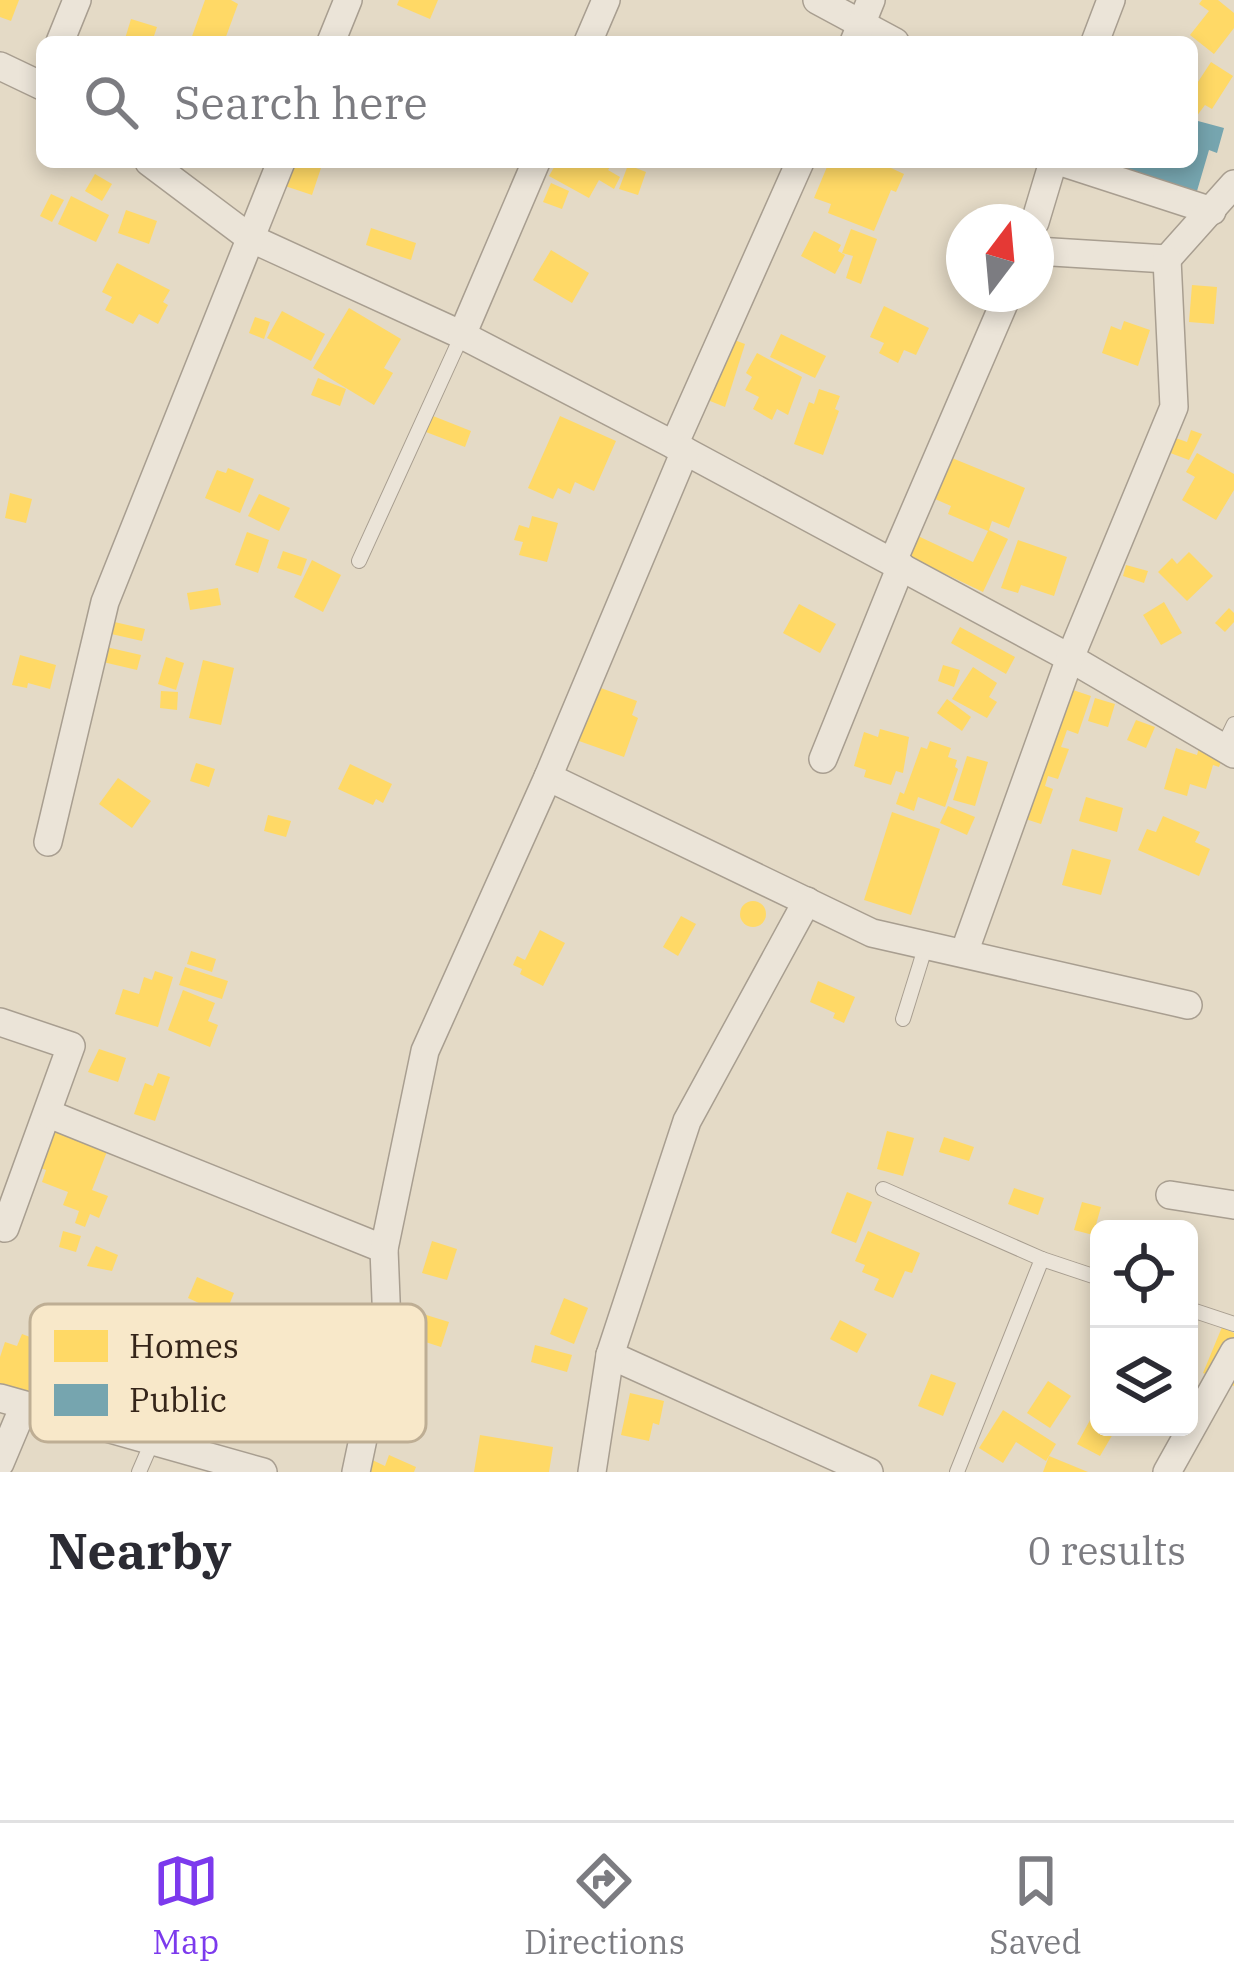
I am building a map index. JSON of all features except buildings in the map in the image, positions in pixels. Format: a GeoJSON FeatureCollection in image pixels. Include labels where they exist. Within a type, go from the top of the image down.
{"type":"FeatureCollection","features":[{"type":"Feature","properties":{"kind":"street"},"geometry":{"type":"LineString","coordinates":[[62,36],[77,0]]}},
{"type":"Feature","properties":{"kind":"street"},"geometry":{"type":"LineString","coordinates":[[333,36],[348,0]]}},
{"type":"Feature","properties":{"kind":"street"},"geometry":{"type":"LineString","coordinates":[[591,36],[606,0]]}},
{"type":"Feature","properties":{"kind":"street"},"geometry":{"type":"LineString","coordinates":[[818,0],[862,22]]}},
{"type":"Feature","properties":{"kind":"street"},"geometry":{"type":"LineString","coordinates":[[1097,36],[1111,0]]}},
{"type":"Feature","properties":{"kind":"street"},"geometry":{"type":"LineString","coordinates":[[0,66],[36,82]]}},
{"type":"Feature","properties":{"kind":"street"},"geometry":{"type":"LineString","coordinates":[[156,168],[250,238],[462,335],[1230,743]]}},
{"type":"Feature","properties":{"kind":"street"},"geometry":{"type":"LineString","coordinates":[[48,842],[105,602],[279,168]]}},
{"type":"Feature","properties":{"kind":"street"},"geometry":{"type":"LineString","coordinates":[[462,335],[533,168]]}},
{"type":"Feature","properties":{"kind":"street"},"geometry":{"type":"LineString","coordinates":[[386,1304],[384,1250],[425,1051],[548,777],[797,168]]}},
{"type":"Feature","properties":{"kind":"street"},"geometry":{"type":"LineString","coordinates":[[1042,204],[1055,168]]}},
{"type":"Feature","properties":{"kind":"street"},"geometry":{"type":"LineString","coordinates":[[1076,168],[1212,211]]}},
{"type":"Feature","properties":{"kind":"street"},"geometry":{"type":"LineString","coordinates":[[964,953],[1070,658],[1174,407],[1167,259],[1234,184]]}},
{"type":"Feature","properties":{"kind":"street"},"geometry":{"type":"LineString","coordinates":[[1054,251],[1167,259]]}},
{"type":"Feature","properties":{"kind":"street"},"geometry":{"type":"LineString","coordinates":[[823,759],[1001,312]]}},
{"type":"Feature","properties":{"kind":"street"},"geometry":{"type":"LineString","coordinates":[[548,777],[872,933],[1188,1005]]}},
{"type":"Feature","properties":{"kind":"street"},"geometry":{"type":"LineString","coordinates":[[592,1472],[610,1355],[688,1120],[807,901]]}},
{"type":"Feature","properties":{"kind":"street"},"geometry":{"type":"LineString","coordinates":[[0,1022],[71,1046],[5,1228]]}},
{"type":"Feature","properties":{"kind":"street"},"geometry":{"type":"LineString","coordinates":[[49,1114],[384,1250]]}},
{"type":"Feature","properties":{"kind":"street"},"geometry":{"type":"LineString","coordinates":[[1170,1195],[1234,1204]]}},
{"type":"Feature","properties":{"kind":"street"},"geometry":{"type":"LineString","coordinates":[[1167,1472],[1234,1352]]}},
{"type":"Feature","properties":{"kind":"street"},"geometry":{"type":"LineString","coordinates":[[610,1355],[854,1469]]}},
{"type":"Feature","properties":{"kind":"street"},"geometry":{"type":"LineString","coordinates":[[0,1463],[12,1402]]}},
{"type":"Feature","properties":{"kind":"street"},"geometry":{"type":"LineString","coordinates":[[152,1442],[263,1472]]}},
{"type":"Feature","properties":{"kind":"street"},"geometry":{"type":"LineString","coordinates":[[356,1472],[362,1442]]}},
{"type":"Feature","properties":{"kind":"lane"},"geometry":{"type":"LineString","coordinates":[[359,562],[462,335]]}},
{"type":"Feature","properties":{"kind":"lane"},"geometry":{"type":"LineString","coordinates":[[903,1019],[926,945]]}},
{"type":"Feature","properties":{"kind":"lane"},"geometry":{"type":"LineString","coordinates":[[883,1189],[1042,1259],[1090,1275]]}},
{"type":"Feature","properties":{"kind":"lane"},"geometry":{"type":"LineString","coordinates":[[958,1472],[1042,1259]]}},
{"type":"Feature","properties":{"kind":"lane"},"geometry":{"type":"LineString","coordinates":[[1198,1312],[1234,1324]]}},
{"type":"Feature","properties":{"kind":"lane"},"geometry":{"type":"LineString","coordinates":[[139,1472],[152,1442]]}}]}
